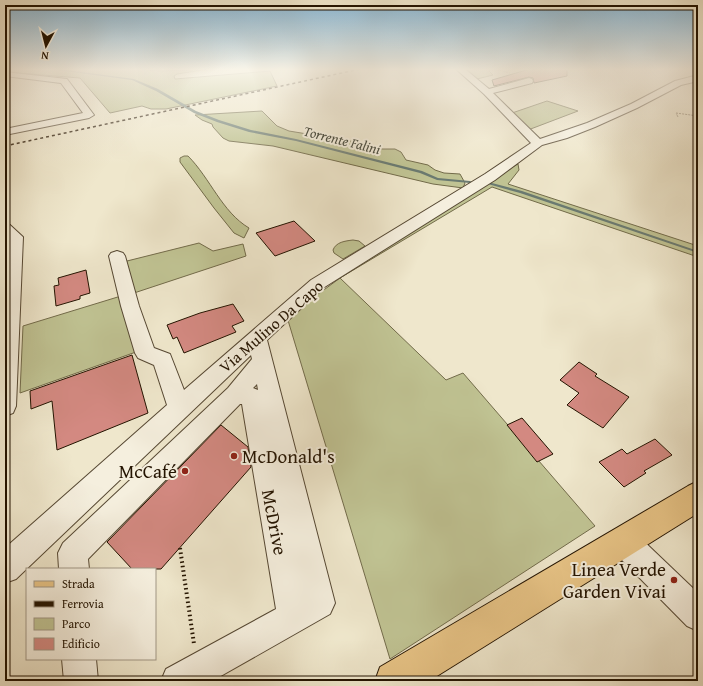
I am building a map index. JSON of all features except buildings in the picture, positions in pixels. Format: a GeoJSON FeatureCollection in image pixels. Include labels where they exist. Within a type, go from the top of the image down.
{"type":"FeatureCollection","features":[{"type":"Feature","properties":{"kind":"main road"},"geometry":{"type":"LineString","coordinates":[[405,678],[623,541],[698,496]]}},
{"type":"Feature","properties":{"kind":"street"},"geometry":{"type":"LineString","coordinates":[[5,132],[89,115],[79,101]]}},
{"type":"Feature","properties":{"kind":"street"},"geometry":{"type":"LineString","coordinates":[[495,101],[538,143]]}},
{"type":"Feature","properties":{"kind":"street","name":"Via Mulino Da Capo"},"geometry":{"type":"LineString","coordinates":[[5,568],[179,408],[259,349],[317,284],[490,177],[538,143],[591,125],[644,101]]}},
{"type":"Feature","properties":{"kind":"street"},"geometry":{"type":"LineString","coordinates":[[5,406],[8,235]]}},
{"type":"Feature","properties":{"kind":"street"},"geometry":{"type":"LineString","coordinates":[[117,256],[130,306],[145,353],[163,360],[179,408]]}},
{"type":"Feature","properties":{"kind":"street"},"geometry":{"type":"LineString","coordinates":[[74,568],[73,553],[236,394],[253,374],[259,349]]}},
{"type":"Feature","properties":{"kind":"street"},"geometry":{"type":"LineString","coordinates":[[188,676],[319,602],[259,349]]}},
{"type":"Feature","properties":{"kind":"street","name":"McDrive"},"geometry":{"type":"LineString","coordinates":[[236,394],[252,397],[293,617]]}},
{"type":"Feature","properties":{"kind":"street"},"geometry":{"type":"LineString","coordinates":[[623,541],[698,615]]}},
{"type":"Feature","properties":{"kind":"street"},"geometry":{"type":"LineString","coordinates":[[79,660],[81,681]]}},
{"type":"Feature","properties":{"kind":"path"},"geometry":{"type":"LineString","coordinates":[[678,117],[676,113],[698,116]]}},
{"type":"Feature","properties":{"kind":"path"},"geometry":{"type":"LineString","coordinates":[[180,548],[188,676]]}},
{"type":"Feature","properties":{"kind":"green space"},"geometry":{"type":"Polygon","coordinates":[[[100,101],[205,101],[166,109],[151,109],[142,106],[110,113],[100,101]]]}},
{"type":"Feature","properties":{"kind":"green space"},"geometry":{"type":"Polygon","coordinates":[[[547,101],[578,111],[528,130],[512,113],[547,101]]]}},
{"type":"Feature","properties":{"kind":"green space"},"geometry":{"type":"Polygon","coordinates":[[[262,111],[277,126],[289,131],[362,143],[379,149],[395,149],[401,152],[406,160],[428,165],[435,170],[444,173],[460,174],[465,183],[463,188],[433,184],[273,146],[229,141],[223,138],[212,124],[195,115],[262,111]]]}},
{"type":"Feature","properties":{"kind":"green space"},"geometry":{"type":"Polygon","coordinates":[[[188,156],[196,165],[231,213],[249,228],[244,238],[234,233],[180,162],[180,158],[188,156]]]}},
{"type":"Feature","properties":{"kind":"green space"},"geometry":{"type":"Polygon","coordinates":[[[518,164],[519,170],[508,184],[698,246],[698,257],[492,187],[340,278],[518,164]]]}},
{"type":"Feature","properties":{"kind":"green space"},"geometry":{"type":"Polygon","coordinates":[[[344,241],[359,241],[365,246],[343,259],[334,253],[333,250],[336,245],[344,241]]]}},
{"type":"Feature","properties":{"kind":"green space"},"geometry":{"type":"Polygon","coordinates":[[[199,243],[213,251],[243,244],[246,256],[131,294],[123,262],[199,243]]]}},
{"type":"Feature","properties":{"kind":"green space"},"geometry":{"type":"Polygon","coordinates":[[[340,278],[446,380],[463,373],[595,526],[390,659],[287,317],[340,278]]]}},
{"type":"Feature","properties":{"kind":"green space"},"geometry":{"type":"Polygon","coordinates":[[[121,296],[136,352],[20,393],[23,326],[121,296]]]}},
{"type":"Feature","properties":{"kind":"waterway","name":"Torrente Falini"},"geometry":{"type":"LineString","coordinates":[[176,101],[195,112],[250,131],[296,140],[421,172],[437,179],[470,182]]}},
{"type":"Feature","properties":{"kind":"waterway","name":"Torrente Falini"},"geometry":{"type":"LineString","coordinates":[[489,183],[521,192],[698,252]]}},
{"type":"Feature","properties":{"kind":"railway"},"geometry":{"type":"LineString","coordinates":[[5,146],[212,101]]}},
{"type":"Feature","properties":{"kind":"place","name":"McDonald's"},"geometry":{"type":"Point","coordinates":[234,456]}},
{"type":"Feature","properties":{"kind":"place","name":"McCafé"},"geometry":{"type":"Point","coordinates":[185,471]}},
{"type":"Feature","properties":{"kind":"place","name":"Linea Verde Garden Vivai"},"geometry":{"type":"Point","coordinates":[674,580]}}]}
